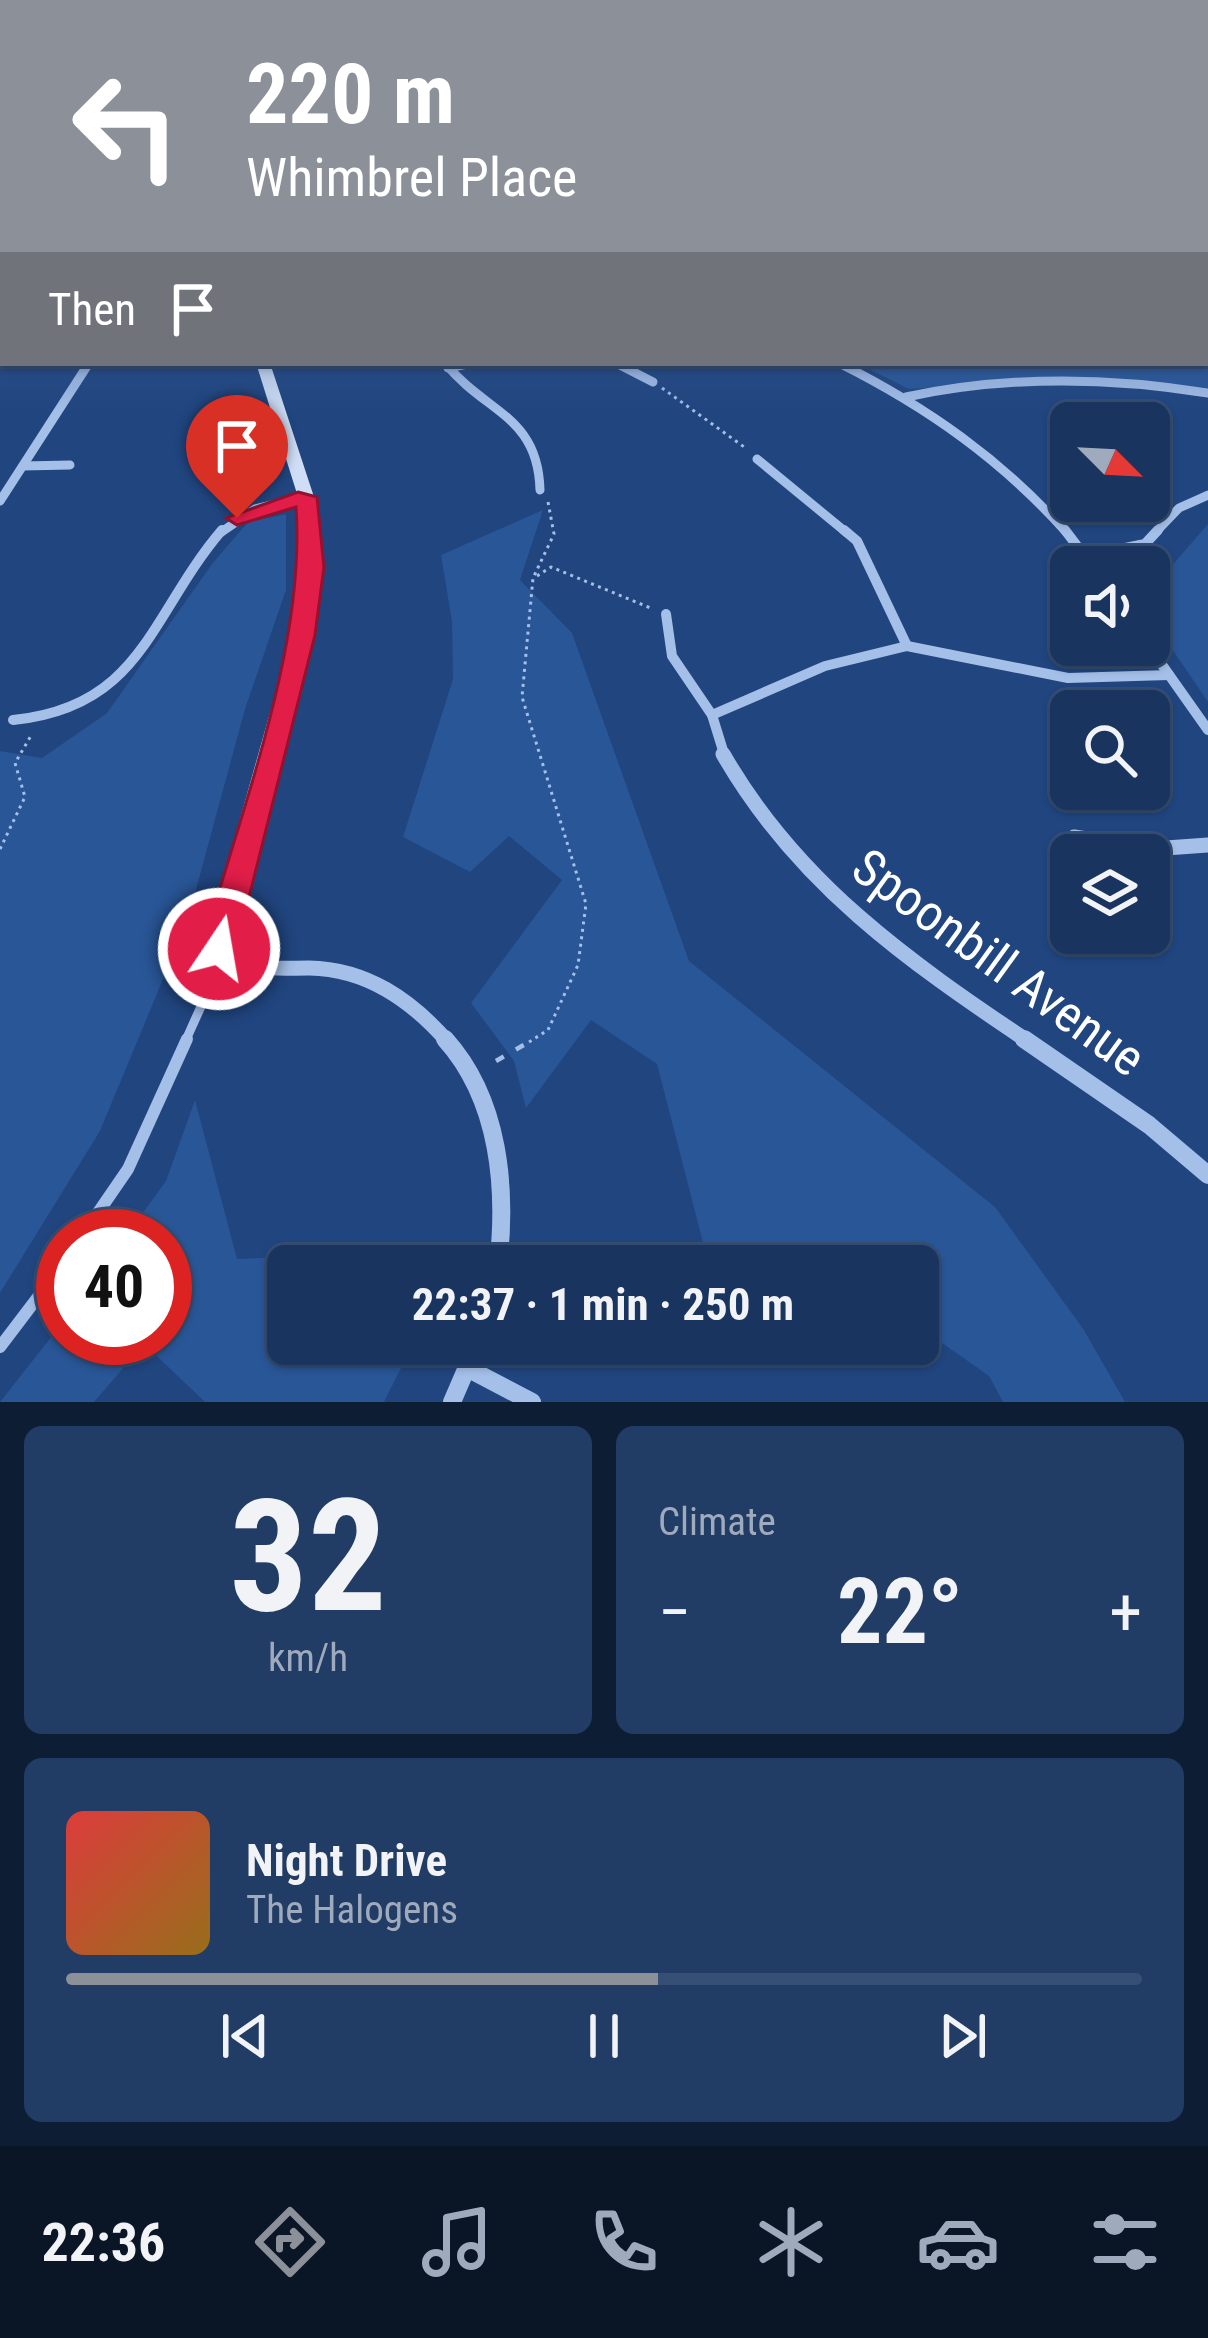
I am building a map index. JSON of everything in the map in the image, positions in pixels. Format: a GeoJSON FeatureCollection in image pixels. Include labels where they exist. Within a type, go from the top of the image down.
{"type":"FeatureCollection","features":[{"type":"Feature","properties":{"kind":"street"},"geometry":{"type":"LineString","coordinates":[[0,501],[87,366]]}},
{"type":"Feature","properties":{"kind":"street"},"geometry":{"type":"LineString","coordinates":[[264,366],[306,497],[312,567],[305,618],[219,939],[225,957],[253,965],[346,972],[412,1006],[447,1040],[473,1076],[500,1158],[498,1245]]}},
{"type":"Feature","properties":{"kind":"street"},"geometry":{"type":"LineString","coordinates":[[446,366],[522,428],[540,466],[540,490]]}},
{"type":"Feature","properties":{"kind":"street"},"geometry":{"type":"LineString","coordinates":[[622,366],[652,382]]}},
{"type":"Feature","properties":{"kind":"street"},"geometry":{"type":"LineString","coordinates":[[845,366],[905,397],[994,460],[1075,546]]}},
{"type":"Feature","properties":{"kind":"street"},"geometry":{"type":"LineString","coordinates":[[905,397],[960,386],[1066,383],[1208,393]]}},
{"type":"Feature","properties":{"kind":"street"},"geometry":{"type":"LineString","coordinates":[[757,459],[857,541],[907,646]]}},
{"type":"Feature","properties":{"kind":"street"},"geometry":{"type":"LineString","coordinates":[[23,466],[70,465]]}},
{"type":"Feature","properties":{"kind":"street"},"geometry":{"type":"LineString","coordinates":[[1139,546],[1179,508],[1208,495]]}},
{"type":"Feature","properties":{"kind":"street"},"geometry":{"type":"LineString","coordinates":[[14,720],[34,720],[84,706],[126,677],[227,525],[268,504],[306,497]]}},
{"type":"Feature","properties":{"kind":"street","name":"Spoonbill Avenue"},"geometry":{"type":"LineString","coordinates":[[666,614],[667,645],[692,696],[712,716],[715,738],[762,818],[838,903],[912,961],[1133,1112],[1208,1175]]}},
{"type":"Feature","properties":{"kind":"street"},"geometry":{"type":"LineString","coordinates":[[712,716],[825,667],[907,646],[1068,678],[1169,675]]}},
{"type":"Feature","properties":{"kind":"street"},"geometry":{"type":"LineString","coordinates":[[1163,666],[1208,730]]}},
{"type":"Feature","properties":{"kind":"street"},"geometry":{"type":"LineString","coordinates":[[1170,848],[1208,845]]}},
{"type":"Feature","properties":{"kind":"street"},"geometry":{"type":"LineString","coordinates":[[452,1402],[470,1365]]}},
{"type":"Feature","properties":{"kind":"street"},"geometry":{"type":"LineString","coordinates":[[469,1369],[532,1402]]}},
{"type":"Feature","properties":{"kind":"lane"},"geometry":{"type":"LineString","coordinates":[[101,1209],[128,1169],[211,976],[225,957]]}},
{"type":"Feature","properties":{"kind":"lane"},"geometry":{"type":"LineString","coordinates":[[0,1347],[36,1300]]}},
{"type":"Feature","properties":{"kind":"path"},"geometry":{"type":"LineString","coordinates":[[652,382],[757,459]]}},
{"type":"Feature","properties":{"kind":"path"},"geometry":{"type":"LineString","coordinates":[[496,1061],[548,1030],[578,964],[586,904],[522,697],[533,578],[554,534],[552,508],[540,490]]}},
{"type":"Feature","properties":{"kind":"path"},"geometry":{"type":"LineString","coordinates":[[533,578],[551,568],[666,614]]}},
{"type":"Feature","properties":{"kind":"path"},"geometry":{"type":"LineString","coordinates":[[0,849],[25,797],[15,763],[29,747],[34,720]]}},
{"type":"Feature","properties":{"kind":"shaded area"},"geometry":{"type":"Polygon","coordinates":[[[863,366],[1208,366],[1208,388],[1062,379],[909,389],[863,366]]]}},
{"type":"Feature","properties":{"kind":"shaded area"},"geometry":{"type":"Polygon","coordinates":[[[543,510],[520,580],[572,633],[689,961],[995,1207],[1084,1330],[1125,1402],[1003,1402],[989,1376],[939,1341],[939,1245],[704,1245],[657,1064],[591,1020],[526,1108],[514,1061],[471,1003],[562,880],[509,836],[470,872],[403,837],[453,679],[452,622],[441,555],[543,510]]]}},
{"type":"Feature","properties":{"kind":"shaded area"},"geometry":{"type":"Polygon","coordinates":[[[286,514],[286,590],[245,709],[188,919],[100,1131],[52,1209],[36,1209],[36,1235],[0,1293],[0,751],[42,758],[107,713],[212,564],[248,522],[286,514]]]}},
{"type":"Feature","properties":{"kind":"shaded area"},"geometry":{"type":"Polygon","coordinates":[[[1208,524],[1208,702],[1170,646],[1170,568],[1208,524]]]}},
{"type":"Feature","properties":{"kind":"shaded area"},"geometry":{"type":"Polygon","coordinates":[[[195,1100],[237,1259],[267,1258],[267,1365],[402,1365],[384,1402],[205,1402],[166,1365],[192,1365],[192,1209],[146,1209],[166,1181],[195,1100]]]}},
{"type":"Feature","properties":{"kind":"shaded area"},"geometry":{"type":"Polygon","coordinates":[[[36,1356],[36,1365],[126,1365],[94,1402],[0,1402],[36,1356]]]}},
{"type":"Feature","properties":{"kind":"route"},"geometry":{"type":"LineString","coordinates":[[219,949],[302,635],[312,567],[306,497],[268,504],[237,518]]}}]}
